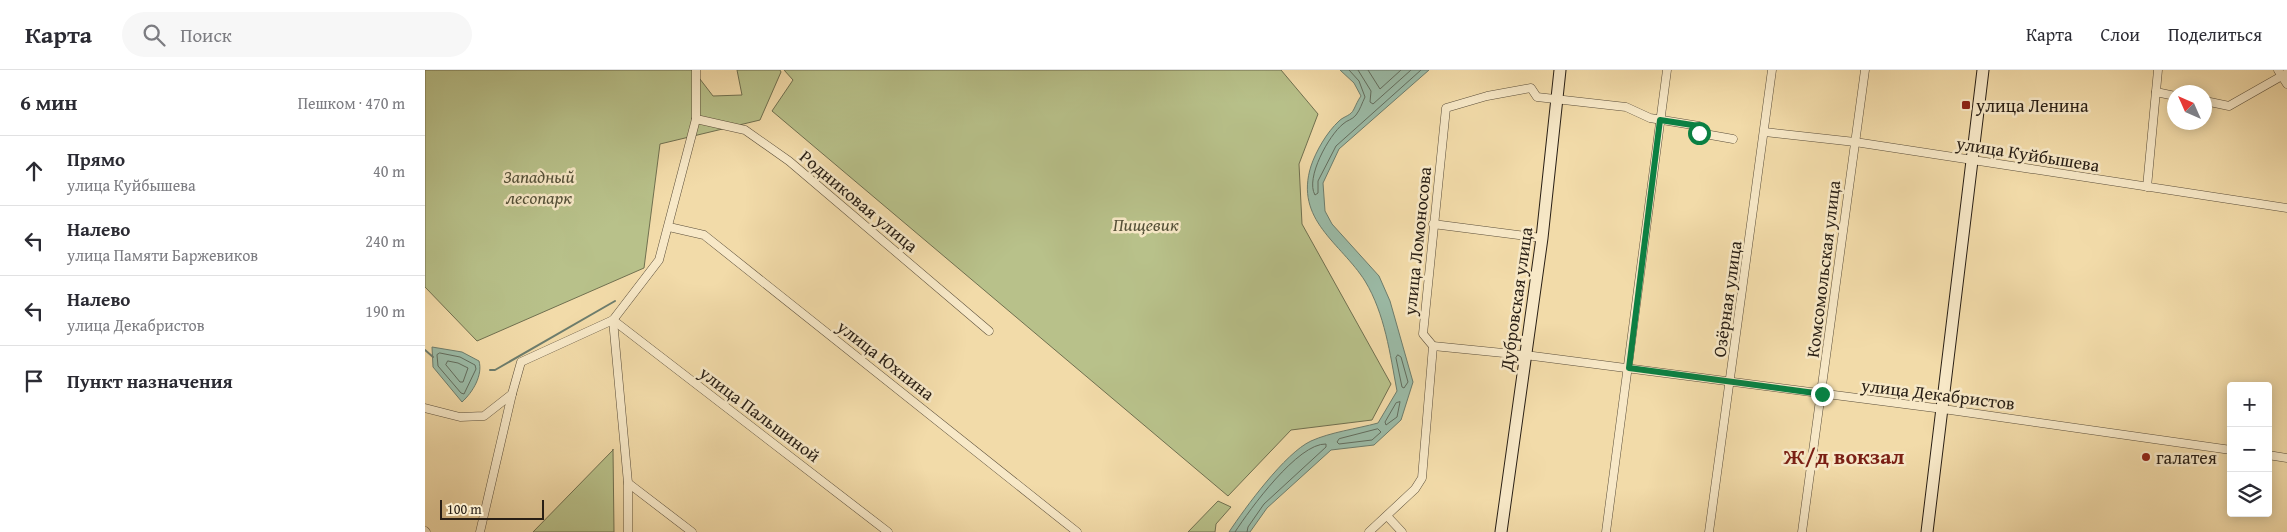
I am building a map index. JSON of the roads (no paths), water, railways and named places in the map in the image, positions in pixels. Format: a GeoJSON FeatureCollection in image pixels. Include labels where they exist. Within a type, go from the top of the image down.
{"type":"FeatureCollection","features":[{"type":"Feature","properties":{"kind":"street"},"geometry":{"type":"LineString","coordinates":[[480,532],[521,362],[613,320],[659,260],[696,119],[696,70]]}},
{"type":"Feature","properties":{"kind":"street","name":"Дубровская улица"},"geometry":{"type":"LineString","coordinates":[[1501,532],[1542,238],[1555,100],[1560,70]]}},
{"type":"Feature","properties":{"kind":"street"},"geometry":{"type":"LineString","coordinates":[[1606,532],[1667,70]]}},
{"type":"Feature","properties":{"kind":"street","name":"Озёрная улица"},"geometry":{"type":"LineString","coordinates":[[1709,532],[1731,382],[1772,70]]}},
{"type":"Feature","properties":{"kind":"street","name":"Комсомольская улица"},"geometry":{"type":"LineString","coordinates":[[1802,532],[1865,70]]}},
{"type":"Feature","properties":{"kind":"street"},"geometry":{"type":"LineString","coordinates":[[1927,532],[1983,70]]}},
{"type":"Feature","properties":{"kind":"street"},"geometry":{"type":"LineString","coordinates":[[2147,187],[2158,70]]}},
{"type":"Feature","properties":{"kind":"street"},"geometry":{"type":"LineString","coordinates":[[2212,103],[2229,106],[2282,73],[2287,84]]}},
{"type":"Feature","properties":{"kind":"street","name":"улица Ломоносова"},"geometry":{"type":"LineString","coordinates":[[1369,532],[1415,489],[1421,478],[1433,346],[1423,334],[1446,108],[1487,96],[1531,88],[1537,97],[1555,100]]}},
{"type":"Feature","properties":{"kind":"street"},"geometry":{"type":"LineString","coordinates":[[2156,92],[2167,94]]}},
{"type":"Feature","properties":{"kind":"street"},"geometry":{"type":"LineString","coordinates":[[1555,100],[1626,107],[1650,118],[1699,126],[1699,133],[1733,139]]}},
{"type":"Feature","properties":{"kind":"street","name":"Родниковая улица"},"geometry":{"type":"LineString","coordinates":[[696,119],[745,130],[789,161],[989,331]]}},
{"type":"Feature","properties":{"kind":"street","name":"улица Куйбышева"},"geometry":{"type":"LineString","coordinates":[[1765,132],[1855,142],[1972,162],[2287,208]]}},
{"type":"Feature","properties":{"kind":"street"},"geometry":{"type":"LineString","coordinates":[[1433,224],[1542,238]]}},
{"type":"Feature","properties":{"kind":"street","name":"улица Юхнина"},"geometry":{"type":"LineString","coordinates":[[669,227],[704,235],[1077,532]]}},
{"type":"Feature","properties":{"kind":"street"},"geometry":{"type":"LineString","coordinates":[[613,320],[628,483],[628,532]]}},
{"type":"Feature","properties":{"kind":"street","name":"улица Пальшиной"},"geometry":{"type":"LineString","coordinates":[[613,320],[888,532]]}},
{"type":"Feature","properties":{"kind":"street","name":"улица Декабристов"},"geometry":{"type":"LineString","coordinates":[[1433,346],[1629,368],[1943,409],[2227,449]]}},
{"type":"Feature","properties":{"kind":"street"},"geometry":{"type":"LineString","coordinates":[[425,408],[460,417],[485,416],[512,394]]}},
{"type":"Feature","properties":{"kind":"street"},"geometry":{"type":"LineString","coordinates":[[2272,456],[2287,458]]}},
{"type":"Feature","properties":{"kind":"street"},"geometry":{"type":"LineString","coordinates":[[628,483],[692,532]]}},
{"type":"Feature","properties":{"kind":"street"},"geometry":{"type":"LineString","coordinates":[[1387,517],[1402,532]]}},
{"type":"Feature","properties":{"kind":"water"},"geometry":{"type":"Polygon","coordinates":[[[1340,70],[1429,70],[1339,149],[1323,183],[1325,211],[1332,224],[1379,276],[1390,301],[1413,382],[1401,420],[1374,445],[1331,450],[1267,508],[1250,532],[1229,532],[1266,482],[1289,457],[1311,441],[1327,435],[1378,423],[1397,391],[1386,334],[1372,294],[1355,267],[1323,230],[1314,216],[1309,201],[1307,185],[1316,154],[1330,131],[1339,121],[1353,111],[1361,96],[1354,83],[1340,70]]]}},
{"type":"Feature","properties":{"kind":"water"},"geometry":{"type":"Polygon","coordinates":[[[432,347],[462,352],[479,361],[480,372],[476,383],[462,402],[433,367],[432,347]]]}},
{"type":"Feature","properties":{"kind":"waterway"},"geometry":{"type":"LineString","coordinates":[[490,370],[495,370],[615,301]]}},
{"type":"Feature","properties":{"kind":"waterway"},"geometry":{"type":"LineString","coordinates":[[425,350],[433,357]]}},
{"type":"Feature","properties":{"kind":"place","name":"улица Ленина"},"geometry":{"type":"Point","coordinates":[1966,105]}},
{"type":"Feature","properties":{"kind":"place","name":"галатея"},"geometry":{"type":"Point","coordinates":[2146,457]}},
{"type":"Feature","properties":{"kind":"district","name":"Ж/д вокзал"},"geometry":{"type":"Point","coordinates":[1844,456]}},
{"type":"Feature","properties":{"kind":"park label","name":"Западный лесопарк"},"geometry":{"type":"Point","coordinates":[539,186]}},
{"type":"Feature","properties":{"kind":"park label","name":"Пищевик"},"geometry":{"type":"Point","coordinates":[1146,224]}}]}
